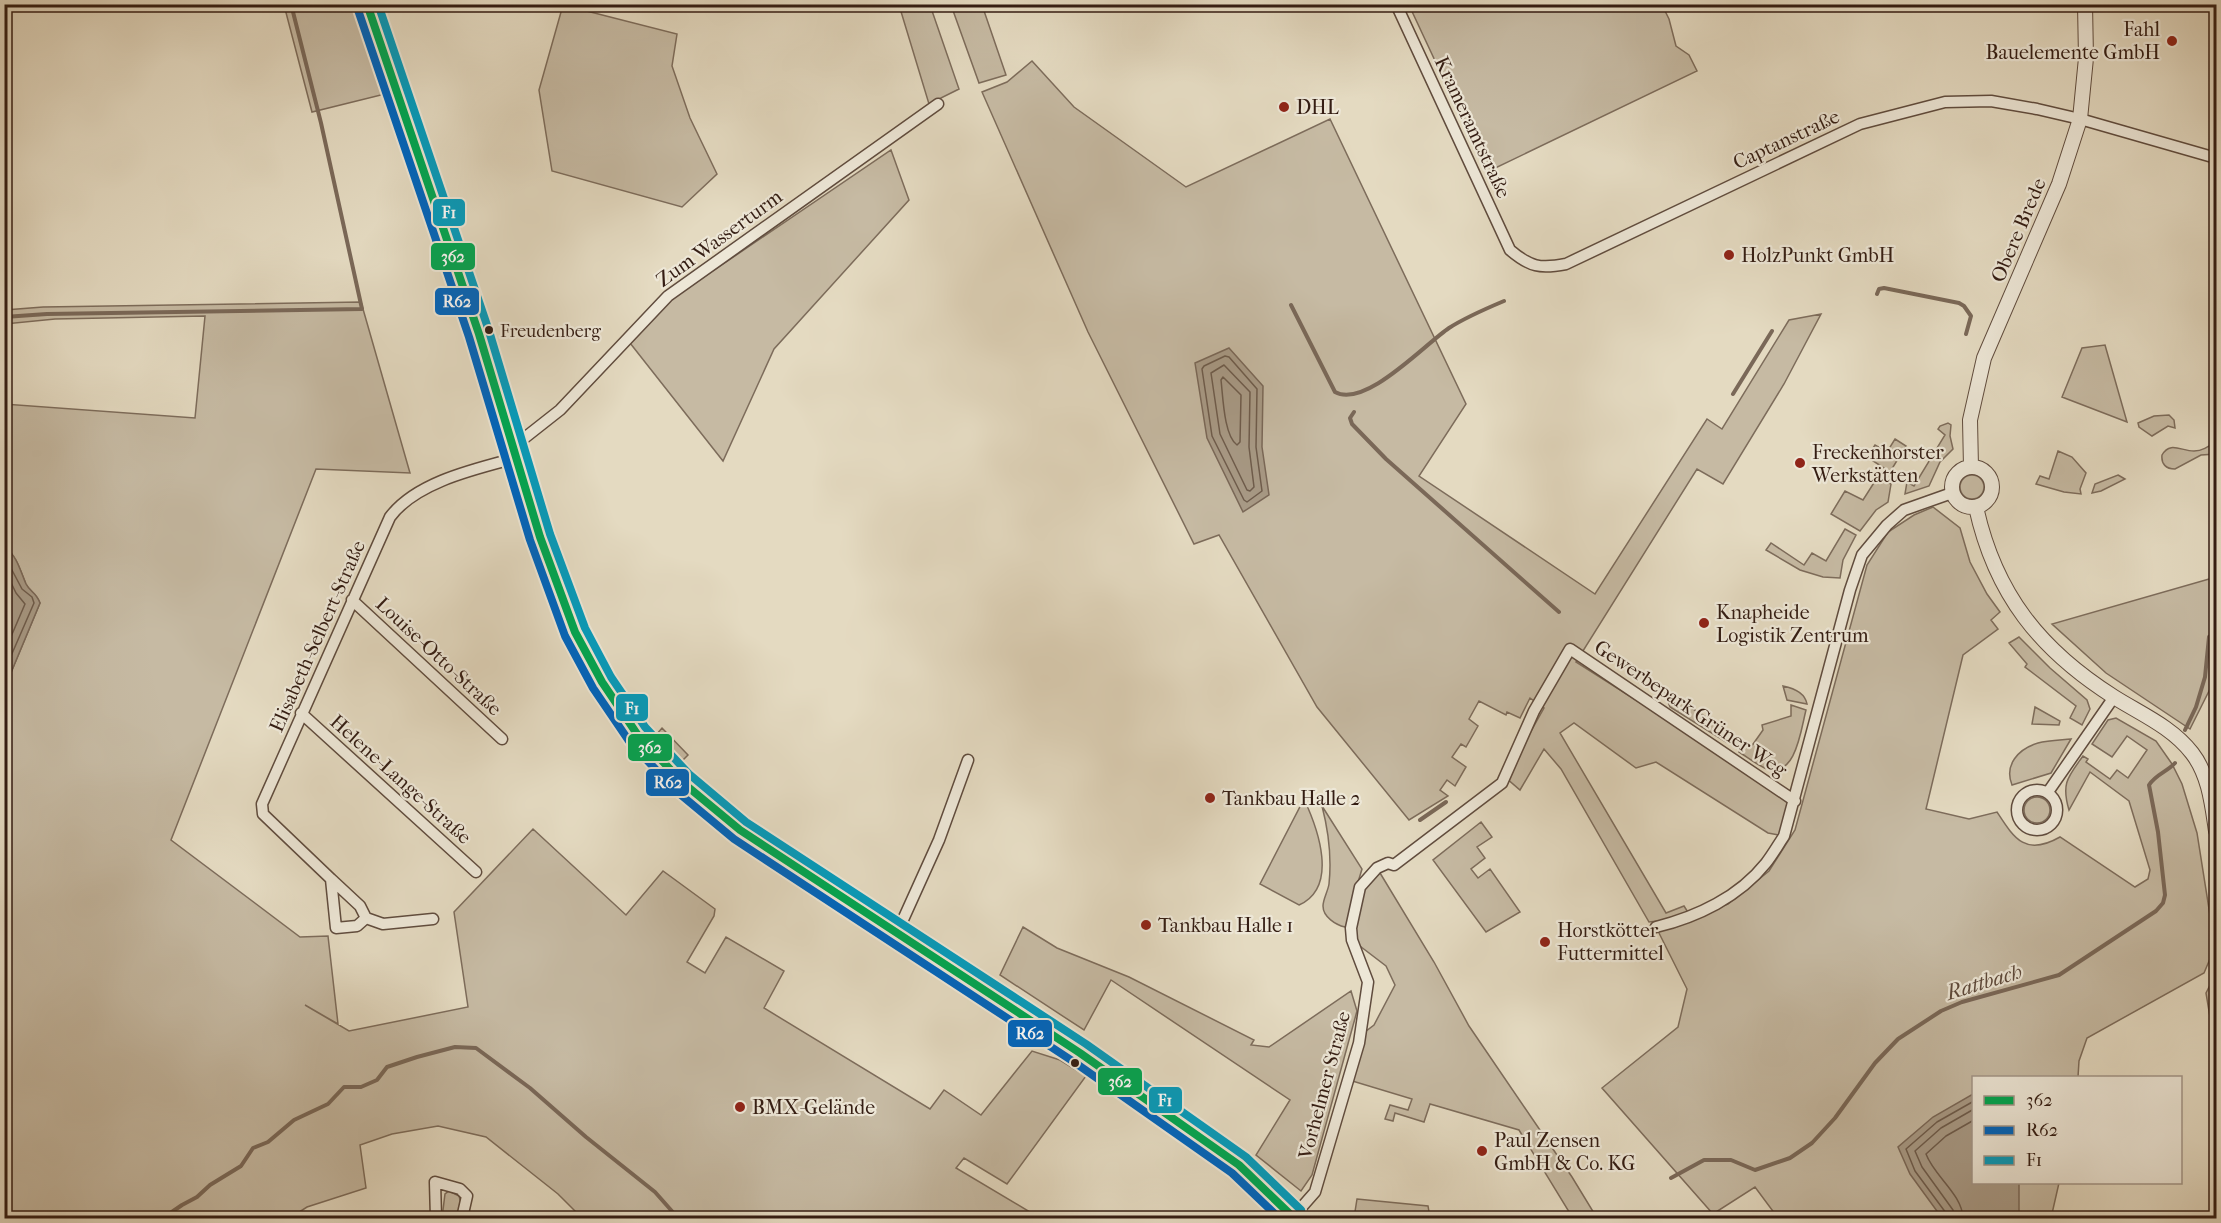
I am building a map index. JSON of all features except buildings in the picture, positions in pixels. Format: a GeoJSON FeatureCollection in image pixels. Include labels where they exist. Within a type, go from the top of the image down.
{"type":"FeatureCollection","features":[{"type":"Feature","properties":{"kind":"street","name":"Vorhelmer Straße"},"geometry":{"type":"LineString","coordinates":[[367,4],[475,322],[540,537],[575,632],[602,681],[637,734],[682,782],[740,830],[1080,1053],[1239,1165],[1294,1218],[1315,1192],[1359,1043],[1368,982],[1352,940],[1360,887],[1377,868],[1388,863]]}},
{"type":"Feature","properties":{"kind":"street","name":"Krameramtstraße"},"geometry":{"type":"LineString","coordinates":[[1396,4],[1510,250],[1522,260]]}},
{"type":"Feature","properties":{"kind":"street","name":"Obere Brede"},"geometry":{"type":"LineString","coordinates":[[1971,467],[1970,420],[1984,358],[2059,184],[2080,119],[2086,58],[2085,4]]}},
{"type":"Feature","properties":{"kind":"street","name":"Captanstraße"},"geometry":{"type":"LineString","coordinates":[[1522,260],[1536,267],[1550,268],[1566,264],[1860,124],[1945,102],[1991,101],[2080,119],[2217,158]]}},
{"type":"Feature","properties":{"kind":"street","name":"Zum Wasserturm"},"geometry":{"type":"LineString","coordinates":[[514,452],[560,410],[668,296],[938,104]]}},
{"type":"Feature","properties":{"kind":"street","name":"Elisabeth-Selbert-Straße"},"geometry":{"type":"LineString","coordinates":[[366,918],[360,906],[263,814],[262,804],[352,600],[390,518],[399,504],[413,495],[514,452]]}},
{"type":"Feature","properties":{"kind":"street"},"geometry":{"type":"LineString","coordinates":[[1971,467],[1983,470],[1992,485],[1987,500],[1976,507],[1964,506],[1952,493],[1952,481],[1955,475],[1971,467]]}},
{"type":"Feature","properties":{"kind":"street","name":"Gewerbepark Grüner Weg"},"geometry":{"type":"LineString","coordinates":[[1656,927],[1691,918],[1728,896],[1766,862],[1784,836],[1847,601],[1862,555],[1887,525],[1904,510],[1952,493]]}},
{"type":"Feature","properties":{"kind":"street"},"geometry":{"type":"LineString","coordinates":[[1976,507],[1989,554],[2003,587],[2028,623],[2078,672],[2163,726],[2193,754],[2209,787],[2217,831]]}},
{"type":"Feature","properties":{"kind":"street","name":"Louise-Otto-Straße"},"geometry":{"type":"LineString","coordinates":[[352,600],[502,739]]}},
{"type":"Feature","properties":{"kind":"street","name":"Gewerbepark Grüner Weg"},"geometry":{"type":"LineString","coordinates":[[1388,863],[1394,865],[1502,783],[1534,711],[1570,649],[1795,801]]}},
{"type":"Feature","properties":{"kind":"street"},"geometry":{"type":"LineString","coordinates":[[2048,792],[2114,697]]}},
{"type":"Feature","properties":{"kind":"street","name":"Helene-Lange-Straße"},"geometry":{"type":"LineString","coordinates":[[301,713],[476,872]]}},
{"type":"Feature","properties":{"kind":"street"},"geometry":{"type":"LineString","coordinates":[[897,933],[939,840],[968,760]]}},
{"type":"Feature","properties":{"kind":"street"},"geometry":{"type":"LineString","coordinates":[[331,879],[336,928],[357,926],[366,918],[383,924],[433,919]]}},
{"type":"Feature","properties":{"kind":"street"},"geometry":{"type":"LineString","coordinates":[[436,1218],[435,1182],[460,1190],[467,1196],[462,1218]]}},
{"type":"Feature","properties":{"kind":"shaded area"},"geometry":{"type":"Polygon","coordinates":[[[284,5],[352,5],[385,94],[312,112],[284,5]]]}},
{"type":"Feature","properties":{"kind":"shaded area"},"geometry":{"type":"Polygon","coordinates":[[[563,5],[677,34],[672,66],[690,118],[717,174],[682,207],[552,171],[539,90],[563,5]]]}},
{"type":"Feature","properties":{"kind":"shaded area"},"geometry":{"type":"Polygon","coordinates":[[[899,5],[930,5],[959,89],[929,104],[899,5]]]}},
{"type":"Feature","properties":{"kind":"shaded area"},"geometry":{"type":"Polygon","coordinates":[[[951,5],[982,5],[1006,75],[979,83],[951,5]]]}},
{"type":"Feature","properties":{"kind":"shaded area"},"geometry":{"type":"Polygon","coordinates":[[[1409,5],[1662,5],[1669,19],[1676,46],[1689,55],[1697,71],[1487,172],[1409,5]]]}},
{"type":"Feature","properties":{"kind":"shaded area"},"geometry":{"type":"Polygon","coordinates":[[[1032,61],[1074,107],[1186,187],[1330,119],[1466,404],[1419,476],[1595,594],[1707,419],[1722,429],[1789,320],[1821,314],[1784,384],[1723,484],[1697,469],[1576,662],[1795,801],[1784,836],[1768,833],[1656,762],[1636,768],[1574,723],[1560,733],[1666,913],[1684,906],[1691,917],[1728,904],[1769,871],[1795,830],[1867,565],[1888,532],[1914,515],[1933,507],[1960,528],[1970,562],[1987,594],[2000,612],[1991,620],[1998,629],[1963,655],[1926,809],[1969,819],[1997,812],[2009,830],[2022,842],[2038,845],[2060,837],[2135,887],[2148,879],[2150,870],[2129,801],[2090,772],[2069,810],[2066,793],[2067,781],[2083,756],[2088,759],[2086,762],[2110,779],[2117,770],[2128,778],[2147,750],[2127,736],[2112,757],[2092,744],[2108,720],[2116,718],[2156,741],[2182,784],[2197,833],[2215,947],[2204,973],[2087,1038],[2079,1061],[2078,1076],[1972,1076],[1972,1184],[2059,1184],[2051,1218],[1778,1218],[1755,1187],[1713,1214],[1602,1088],[1678,1027],[1687,989],[1656,927],[1686,918],[1649,922],[1561,769],[1544,749],[1520,790],[1505,777],[1544,708],[1530,698],[1520,718],[1507,712],[1506,715],[1479,701],[1469,719],[1478,726],[1466,747],[1461,744],[1452,757],[1466,767],[1455,786],[1447,780],[1440,790],[1448,796],[1409,820],[1317,707],[1219,535],[1194,544],[1088,332],[982,92],[1007,82],[1032,61]]]}},
{"type":"Feature","properties":{"kind":"shaded area"},"geometry":{"type":"Polygon","coordinates":[[[891,150],[909,200],[774,349],[723,461],[630,343],[670,300],[891,150]]]}},
{"type":"Feature","properties":{"kind":"shaded area"},"geometry":{"type":"Polygon","coordinates":[[[361,302],[410,473],[316,469],[171,840],[300,937],[328,936],[338,1024],[305,1005],[349,1031],[468,1007],[454,912],[533,829],[626,915],[663,871],[715,909],[714,916],[687,962],[705,973],[726,937],[784,971],[764,1008],[930,1109],[944,1090],[981,1115],[1032,1051],[1060,1060],[1086,1076],[1007,1184],[964,1158],[956,1168],[1040,1218],[582,1218],[558,1194],[486,1137],[438,1126],[392,1134],[360,1145],[366,1188],[307,1207],[290,1218],[5,1218],[5,687],[40,603],[26,584],[15,559],[5,547],[4,404],[195,418],[205,316],[55,319],[5,324],[5,310],[43,307],[361,302]]]}},
{"type":"Feature","properties":{"kind":"shaded area"},"geometry":{"type":"Polygon","coordinates":[[[2105,345],[2127,422],[2062,397],[2082,348],[2105,345]]]}},
{"type":"Feature","properties":{"kind":"shaded area"},"geometry":{"type":"Polygon","coordinates":[[[2169,415],[2174,420],[2175,428],[2168,426],[2152,436],[2139,427],[2138,423],[2154,416],[2169,415]]]}},
{"type":"Feature","properties":{"kind":"shaded area"},"geometry":{"type":"Polygon","coordinates":[[[1948,423],[1951,425],[1950,436],[1953,449],[1940,462],[1929,486],[1905,494],[1907,482],[1914,486],[1945,435],[1938,429],[1948,423]]]}},
{"type":"Feature","properties":{"kind":"shaded area"},"geometry":{"type":"Polygon","coordinates":[[[1895,439],[1906,446],[1890,472],[1867,457],[1875,445],[1887,452],[1895,439]]]}},
{"type":"Feature","properties":{"kind":"shaded area"},"geometry":{"type":"Polygon","coordinates":[[[2216,441],[2216,454],[2201,455],[2175,469],[2167,467],[2162,461],[2162,455],[2169,448],[2197,451],[2216,441]]]}},
{"type":"Feature","properties":{"kind":"shaded area"},"geometry":{"type":"Polygon","coordinates":[[[2058,451],[2072,457],[2086,473],[2080,489],[2081,494],[2036,484],[2040,476],[2049,479],[2058,451]]]}},
{"type":"Feature","properties":{"kind":"shaded area"},"geometry":{"type":"Polygon","coordinates":[[[1972,475],[1977,476],[1983,482],[1983,492],[1977,498],[1972,499],[1967,498],[1961,492],[1960,487],[1961,482],[1967,476],[1972,475]]]}},
{"type":"Feature","properties":{"kind":"shaded area"},"geometry":{"type":"Polygon","coordinates":[[[2118,475],[2125,479],[2092,493],[2095,484],[2118,475]]]}},
{"type":"Feature","properties":{"kind":"shaded area"},"geometry":{"type":"Polygon","coordinates":[[[1877,478],[1891,484],[1888,502],[1876,510],[1860,531],[1831,514],[1845,491],[1863,500],[1877,478]]]}},
{"type":"Feature","properties":{"kind":"shaded area"},"geometry":{"type":"Polygon","coordinates":[[[1845,529],[1856,535],[1843,560],[1840,578],[1823,577],[1800,570],[1766,550],[1771,543],[1804,565],[1812,553],[1826,561],[1845,529]]]}},
{"type":"Feature","properties":{"kind":"shaded area"},"geometry":{"type":"Polygon","coordinates":[[[2216,577],[2216,677],[2190,729],[2106,673],[2052,624],[2216,577]]]}},
{"type":"Feature","properties":{"kind":"shaded area"},"geometry":{"type":"Polygon","coordinates":[[[2019,637],[2087,700],[2090,709],[2082,725],[2070,718],[2076,706],[2025,667],[2027,664],[2009,643],[2019,637]]]}},
{"type":"Feature","properties":{"kind":"shaded area"},"geometry":{"type":"Polygon","coordinates":[[[1783,686],[1801,694],[1807,704],[1787,700],[1783,686]]]}},
{"type":"Feature","properties":{"kind":"shaded area"},"geometry":{"type":"Polygon","coordinates":[[[1664,691],[1727,730],[1726,742],[1670,707],[1664,691]]]}},
{"type":"Feature","properties":{"kind":"shaded area"},"geometry":{"type":"Polygon","coordinates":[[[1791,705],[1806,710],[1796,750],[1785,766],[1777,770],[1767,769],[1739,752],[1740,742],[1751,747],[1763,730],[1762,725],[1791,716],[1791,705]]]}},
{"type":"Feature","properties":{"kind":"shaded area"},"geometry":{"type":"Polygon","coordinates":[[[2035,707],[2060,721],[2059,725],[2032,724],[2035,707]]]}},
{"type":"Feature","properties":{"kind":"shaded area"},"geometry":{"type":"Polygon","coordinates":[[[662,728],[688,755],[681,762],[656,735],[662,728]]]}},
{"type":"Feature","properties":{"kind":"shaded area"},"geometry":{"type":"Polygon","coordinates":[[[2071,739],[2051,773],[2012,785],[2011,765],[2024,749],[2042,742],[2071,739]]]}},
{"type":"Feature","properties":{"kind":"shaded area"},"geometry":{"type":"Polygon","coordinates":[[[2037,797],[2046,801],[2050,810],[2046,819],[2037,823],[2028,819],[2024,810],[2028,801],[2037,797]]]}},
{"type":"Feature","properties":{"kind":"shaded area"},"geometry":{"type":"Polygon","coordinates":[[[1304,799],[1319,841],[1322,871],[1319,885],[1311,897],[1299,905],[1260,884],[1304,799]]]}},
{"type":"Feature","properties":{"kind":"shaded area"},"geometry":{"type":"Polygon","coordinates":[[[1322,806],[1362,869],[1350,920],[1345,927],[1331,920],[1324,910],[1323,903],[1329,884],[1330,854],[1322,806]]]}},
{"type":"Feature","properties":{"kind":"shaded area"},"geometry":{"type":"Polygon","coordinates":[[[1481,822],[1492,837],[1477,847],[1485,858],[1471,869],[1478,878],[1490,869],[1520,912],[1486,932],[1433,860],[1481,822]]]}},
{"type":"Feature","properties":{"kind":"shaded area"},"geometry":{"type":"Polygon","coordinates":[[[1377,868],[1434,962],[1469,1026],[1572,1177],[1597,1218],[1432,1218],[1571,1215],[1519,1130],[1430,1104],[1424,1122],[1395,1113],[1393,1121],[1385,1119],[1390,1105],[1408,1110],[1412,1099],[1349,1080],[1361,1035],[1374,1025],[1395,985],[1386,966],[1352,940],[1360,887],[1377,868]]]}},
{"type":"Feature","properties":{"kind":"shaded area"},"geometry":{"type":"Polygon","coordinates":[[[1023,927],[1057,948],[1129,977],[1254,1040],[1251,1045],[1269,1047],[1351,991],[1357,1011],[1312,1175],[1301,1191],[1256,1155],[1290,1100],[1111,980],[1084,1030],[1000,975],[1023,927]]]}},
{"type":"Feature","properties":{"kind":"shaded area"},"geometry":{"type":"Polygon","coordinates":[[[2216,973],[2216,1053],[2206,993],[2216,973]]]}},
{"type":"Feature","properties":{"kind":"shaded area"},"geometry":{"type":"Polygon","coordinates":[[[449,1191],[459,1196],[461,1203],[458,1218],[442,1218],[445,1194],[449,1191]]]}},
{"type":"Feature","properties":{"kind":"shaded area"},"geometry":{"type":"Polygon","coordinates":[[[1357,1199],[1428,1206],[1430,1218],[1354,1218],[1357,1199]]]}},
{"type":"Feature","properties":{"kind":"water"},"geometry":{"type":"Polygon","coordinates":[[[1229,348],[1263,386],[1262,447],[1269,495],[1243,512],[1207,438],[1195,363],[1229,348]]]}},
{"type":"Feature","properties":{"kind":"water"},"geometry":{"type":"Polygon","coordinates":[[[5,547],[15,559],[26,584],[40,603],[5,687],[5,547]]]}},
{"type":"Feature","properties":{"kind":"water"},"geometry":{"type":"Polygon","coordinates":[[[1972,1095],[1972,1184],[2019,1184],[2019,1218],[1942,1218],[1910,1174],[1898,1147],[1933,1117],[1972,1095]]]}},
{"type":"Feature","properties":{"kind":"waterway"},"geometry":{"type":"LineString","coordinates":[[4,317],[47,314],[362,309],[321,123],[291,4]]}},
{"type":"Feature","properties":{"kind":"waterway"},"geometry":{"type":"LineString","coordinates":[[1877,294],[1879,289],[1884,288],[1959,303],[1971,316],[1966,334]]}},
{"type":"Feature","properties":{"kind":"waterway"},"geometry":{"type":"LineString","coordinates":[[1291,305],[1335,392],[1348,395],[1378,383],[1449,328],[1504,301]]}},
{"type":"Feature","properties":{"kind":"waterway"},"geometry":{"type":"LineString","coordinates":[[1733,394],[1772,331]]}},
{"type":"Feature","properties":{"kind":"waterway"},"geometry":{"type":"LineString","coordinates":[[1354,412],[1350,418],[1352,424],[1386,459],[1559,612]]}},
{"type":"Feature","properties":{"kind":"waterway","name":"Rattbach"},"geometry":{"type":"LineString","coordinates":[[2185,730],[2196,707],[2205,677],[2209,637],[2216,632]]}},
{"type":"Feature","properties":{"kind":"waterway","name":"Rattbach"},"geometry":{"type":"LineString","coordinates":[[1671,1178],[1704,1160],[1731,1160],[1755,1170],[1790,1158],[1812,1143],[1835,1118],[1875,1063],[1898,1039],[1941,1011],[1962,1002],[2059,975],[2156,911],[2163,903],[2165,895],[2158,832],[2149,785],[2175,763]]}},
{"type":"Feature","properties":{"kind":"waterway"},"geometry":{"type":"LineString","coordinates":[[1420,820],[1446,802]]}},
{"type":"Feature","properties":{"kind":"waterway"},"geometry":{"type":"LineString","coordinates":[[163,1218],[241,1166],[253,1148],[268,1142],[294,1120],[328,1104],[344,1087],[361,1087],[377,1080],[387,1067],[455,1047],[476,1048],[530,1088],[586,1137],[655,1192],[678,1218]]}},
{"type":"Feature","properties":{"kind":"transit line","name":"362"},"geometry":{"type":"LineString","coordinates":[[367,4],[479,334],[540,537],[575,632],[602,682],[637,734],[682,782],[740,830],[1080,1053],[1239,1165],[1294,1218]]}},
{"type":"Feature","properties":{"kind":"transit line","name":"F1"},"geometry":{"type":"LineString","coordinates":[[378,4],[489,331],[550,534],[585,628],[611,677],[645,727],[689,774],[746,822],[1086,1044],[1246,1157],[1301,1210]]}},
{"type":"Feature","properties":{"kind":"transit line","name":"R62"},"geometry":{"type":"LineString","coordinates":[[357,7],[469,337],[530,540],[565,636],[593,688],[629,741],[675,790],[734,839],[1074,1062],[1232,1173],[1279,1218]]}},
{"type":"Feature","properties":{"kind":"place","name":"Fahl Bauelemente GmbH"},"geometry":{"type":"Point","coordinates":[2172,41]}},
{"type":"Feature","properties":{"kind":"place","name":"DHL"},"geometry":{"type":"Point","coordinates":[1284,107]}},
{"type":"Feature","properties":{"kind":"place","name":"HolzPunkt GmbH"},"geometry":{"type":"Point","coordinates":[1729,255]}},
{"type":"Feature","properties":{"kind":"place","name":"Freudenberg"},"geometry":{"type":"Point","coordinates":[489,330]}},
{"type":"Feature","properties":{"kind":"place","name":"Freckenhorster Werkstätten"},"geometry":{"type":"Point","coordinates":[1800,463]}},
{"type":"Feature","properties":{"kind":"place","name":"Knapheide Logistik Zentrum"},"geometry":{"type":"Point","coordinates":[1704,623]}},
{"type":"Feature","properties":{"kind":"place","name":"Tankbau Halle 2"},"geometry":{"type":"Point","coordinates":[1210,798]}},
{"type":"Feature","properties":{"kind":"place","name":"Tankbau Halle 1"},"geometry":{"type":"Point","coordinates":[1146,925]}},
{"type":"Feature","properties":{"kind":"place","name":"Horstkötter Futtermittel"},"geometry":{"type":"Point","coordinates":[1545,942]}},
{"type":"Feature","properties":{"kind":"place","name":"BMX-Gelände"},"geometry":{"type":"Point","coordinates":[740,1107]}},
{"type":"Feature","properties":{"kind":"place","name":"Paul Zensen GmbH & Co. KG"},"geometry":{"type":"Point","coordinates":[1482,1151]}}]}
